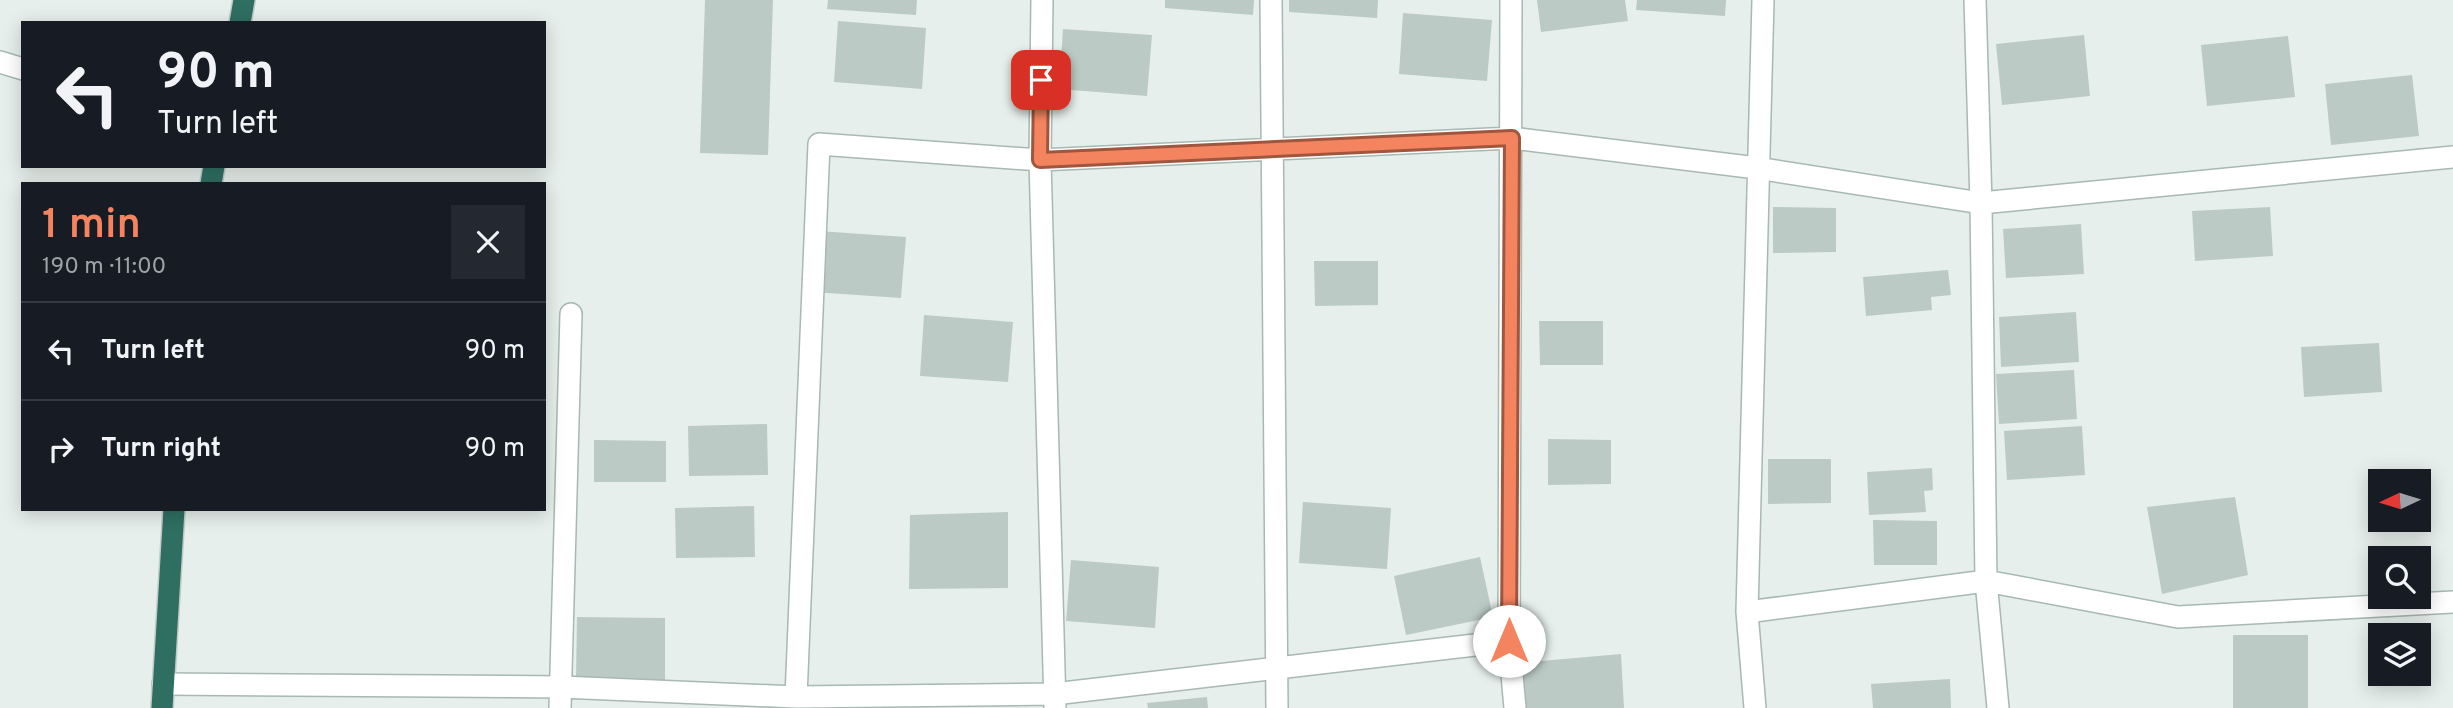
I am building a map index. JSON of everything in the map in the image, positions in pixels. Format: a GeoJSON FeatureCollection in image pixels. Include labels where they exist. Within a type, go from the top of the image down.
{"type":"FeatureCollection","features":[{"type":"Feature","properties":{"kind":"highway"},"geometry":{"type":"LineString","coordinates":[[240,21],[244,0]]}},
{"type":"Feature","properties":{"kind":"highway"},"geometry":{"type":"LineString","coordinates":[[162,708],[174,511]]}},
{"type":"Feature","properties":{"kind":"street"},"geometry":{"type":"LineString","coordinates":[[1042,0],[1040,160],[1054,701]]}},
{"type":"Feature","properties":{"kind":"street"},"geometry":{"type":"LineString","coordinates":[[1271,0],[1277,708]]}},
{"type":"Feature","properties":{"kind":"street"},"geometry":{"type":"LineString","coordinates":[[1511,0],[1509,641],[1515,708]]}},
{"type":"Feature","properties":{"kind":"street"},"geometry":{"type":"LineString","coordinates":[[1755,708],[1747,612],[1763,0]]}},
{"type":"Feature","properties":{"kind":"street"},"geometry":{"type":"LineString","coordinates":[[1975,0],[1981,203],[1986,581],[1998,708]]}},
{"type":"Feature","properties":{"kind":"street"},"geometry":{"type":"LineString","coordinates":[[0,62],[21,68]]}},
{"type":"Feature","properties":{"kind":"street"},"geometry":{"type":"LineString","coordinates":[[796,697],[820,144],[1040,160],[1512,138],[1757,168],[1981,203],[2453,157]]}},
{"type":"Feature","properties":{"kind":"street"},"geometry":{"type":"LineString","coordinates":[[561,697],[571,314]]}},
{"type":"Feature","properties":{"kind":"street"},"geometry":{"type":"LineString","coordinates":[[1747,612],[1986,581],[2178,617],[2453,602]]}},
{"type":"Feature","properties":{"kind":"street"},"geometry":{"type":"LineString","coordinates":[[163,684],[561,697],[1054,701],[1276,667],[1509,641]]}},
{"type":"Feature","properties":{"kind":"building"},"geometry":{"type":"Polygon","coordinates":[[[705,0],[773,0],[768,155],[700,153],[705,0]]]}},
{"type":"Feature","properties":{"kind":"building"},"geometry":{"type":"Polygon","coordinates":[[[828,0],[917,0],[916,15],[827,9],[828,0]]]}},
{"type":"Feature","properties":{"kind":"building"},"geometry":{"type":"Polygon","coordinates":[[[1165,0],[1254,0],[1253,15],[1165,8],[1165,0]]]}},
{"type":"Feature","properties":{"kind":"building"},"geometry":{"type":"Polygon","coordinates":[[[1289,0],[1378,0],[1377,18],[1289,12],[1289,0]]]}},
{"type":"Feature","properties":{"kind":"building"},"geometry":{"type":"Polygon","coordinates":[[[1537,0],[1625,0],[1628,21],[1541,32],[1537,0]]]}},
{"type":"Feature","properties":{"kind":"building"},"geometry":{"type":"Polygon","coordinates":[[[1637,0],[1726,0],[1725,16],[1636,10],[1637,0]]]}},
{"type":"Feature","properties":{"kind":"building"},"geometry":{"type":"Polygon","coordinates":[[[1403,13],[1492,20],[1487,81],[1399,74],[1403,13]]]}},
{"type":"Feature","properties":{"kind":"building"},"geometry":{"type":"Polygon","coordinates":[[[838,21],[926,28],[922,89],[834,82],[838,21]]]}},
{"type":"Feature","properties":{"kind":"building"},"geometry":{"type":"Polygon","coordinates":[[[1063,29],[1152,35],[1147,96],[1059,89],[1063,29]]]}},
{"type":"Feature","properties":{"kind":"building"},"geometry":{"type":"Polygon","coordinates":[[[2084,35],[2090,96],[2002,105],[1996,44],[2084,35]]]}},
{"type":"Feature","properties":{"kind":"building"},"geometry":{"type":"Polygon","coordinates":[[[2288,36],[2295,97],[2207,106],[2201,45],[2288,36]]]}},
{"type":"Feature","properties":{"kind":"building"},"geometry":{"type":"Polygon","coordinates":[[[2412,75],[2419,136],[2331,145],[2325,84],[2412,75]]]}},
{"type":"Feature","properties":{"kind":"building"},"geometry":{"type":"Polygon","coordinates":[[[1773,207],[1836,208],[1836,252],[1773,253],[1773,207]]]}},
{"type":"Feature","properties":{"kind":"building"},"geometry":{"type":"Polygon","coordinates":[[[2270,207],[2273,256],[2195,261],[2192,211],[2270,207]]]}},
{"type":"Feature","properties":{"kind":"building"},"geometry":{"type":"Polygon","coordinates":[[[2081,224],[2084,274],[2006,278],[2003,229],[2081,224]]]}},
{"type":"Feature","properties":{"kind":"building"},"geometry":{"type":"Polygon","coordinates":[[[818,231],[906,237],[901,298],[813,292],[818,231]]]}},
{"type":"Feature","properties":{"kind":"building"},"geometry":{"type":"Polygon","coordinates":[[[1314,261],[1378,261],[1378,305],[1315,306],[1314,261]]]}},
{"type":"Feature","properties":{"kind":"building"},"geometry":{"type":"Polygon","coordinates":[[[1948,270],[1951,295],[1931,297],[1932,310],[1866,316],[1863,277],[1948,270]]]}},
{"type":"Feature","properties":{"kind":"building"},"geometry":{"type":"Polygon","coordinates":[[[2076,312],[2079,362],[2001,367],[1999,317],[2076,312]]]}},
{"type":"Feature","properties":{"kind":"building"},"geometry":{"type":"Polygon","coordinates":[[[924,315],[1013,322],[1008,382],[920,376],[924,315]]]}},
{"type":"Feature","properties":{"kind":"building"},"geometry":{"type":"Polygon","coordinates":[[[1539,321],[1603,321],[1603,365],[1540,365],[1539,321]]]}},
{"type":"Feature","properties":{"kind":"building"},"geometry":{"type":"Polygon","coordinates":[[[2379,343],[2382,392],[2304,397],[2301,347],[2379,343]]]}},
{"type":"Feature","properties":{"kind":"building"},"geometry":{"type":"Polygon","coordinates":[[[2074,370],[2077,419],[1999,424],[1996,374],[2074,370]]]}},
{"type":"Feature","properties":{"kind":"building"},"geometry":{"type":"Polygon","coordinates":[[[767,424],[768,475],[689,476],[688,426],[767,424]]]}},
{"type":"Feature","properties":{"kind":"building"},"geometry":{"type":"Polygon","coordinates":[[[2082,426],[2085,475],[2007,480],[2004,431],[2082,426]]]}},
{"type":"Feature","properties":{"kind":"building"},"geometry":{"type":"Polygon","coordinates":[[[1548,439],[1611,440],[1611,484],[1548,485],[1548,439]]]}},
{"type":"Feature","properties":{"kind":"building"},"geometry":{"type":"Polygon","coordinates":[[[594,440],[666,441],[666,482],[594,482],[594,440]]]}},
{"type":"Feature","properties":{"kind":"building"},"geometry":{"type":"Polygon","coordinates":[[[1768,459],[1831,459],[1831,503],[1768,504],[1768,459]]]}},
{"type":"Feature","properties":{"kind":"building"},"geometry":{"type":"Polygon","coordinates":[[[1932,468],[1933,490],[1924,491],[1926,512],[1869,515],[1867,472],[1932,468]]]}},
{"type":"Feature","properties":{"kind":"building"},"geometry":{"type":"Polygon","coordinates":[[[2235,497],[2248,575],[2162,594],[2147,507],[2235,497]]]}},
{"type":"Feature","properties":{"kind":"building"},"geometry":{"type":"Polygon","coordinates":[[[1303,502],[1391,508],[1387,569],[1299,563],[1303,502]]]}},
{"type":"Feature","properties":{"kind":"building"},"geometry":{"type":"Polygon","coordinates":[[[754,506],[755,557],[676,558],[675,508],[754,506]]]}},
{"type":"Feature","properties":{"kind":"building"},"geometry":{"type":"Polygon","coordinates":[[[1008,512],[1008,588],[909,589],[910,515],[1008,512]]]}},
{"type":"Feature","properties":{"kind":"building"},"geometry":{"type":"Polygon","coordinates":[[[1873,520],[1937,521],[1937,565],[1874,565],[1873,520]]]}},
{"type":"Feature","properties":{"kind":"building"},"geometry":{"type":"Polygon","coordinates":[[[1480,557],[1493,617],[1406,635],[1394,576],[1480,557]]]}},
{"type":"Feature","properties":{"kind":"building"},"geometry":{"type":"Polygon","coordinates":[[[1071,560],[1159,567],[1155,628],[1066,621],[1071,560]]]}},
{"type":"Feature","properties":{"kind":"building"},"geometry":{"type":"Polygon","coordinates":[[[577,617],[665,618],[665,680],[576,678],[577,617]]]}},
{"type":"Feature","properties":{"kind":"building"},"geometry":{"type":"Polygon","coordinates":[[[2233,635],[2308,635],[2308,708],[2233,708],[2233,635]]]}},
{"type":"Feature","properties":{"kind":"building"},"geometry":{"type":"Polygon","coordinates":[[[1621,654],[1624,708],[1518,708],[1518,663],[1621,654]]]}},
{"type":"Feature","properties":{"kind":"building"},"geometry":{"type":"Polygon","coordinates":[[[1950,679],[1951,708],[1873,708],[1871,684],[1950,679]]]}},
{"type":"Feature","properties":{"kind":"building"},"geometry":{"type":"Polygon","coordinates":[[[1207,697],[1208,708],[1148,708],[1147,703],[1207,697]]]}},
{"type":"Feature","properties":{"kind":"route"},"geometry":{"type":"LineString","coordinates":[[1041,80],[1040,160],[1512,138],[1509,641]]}}]}
